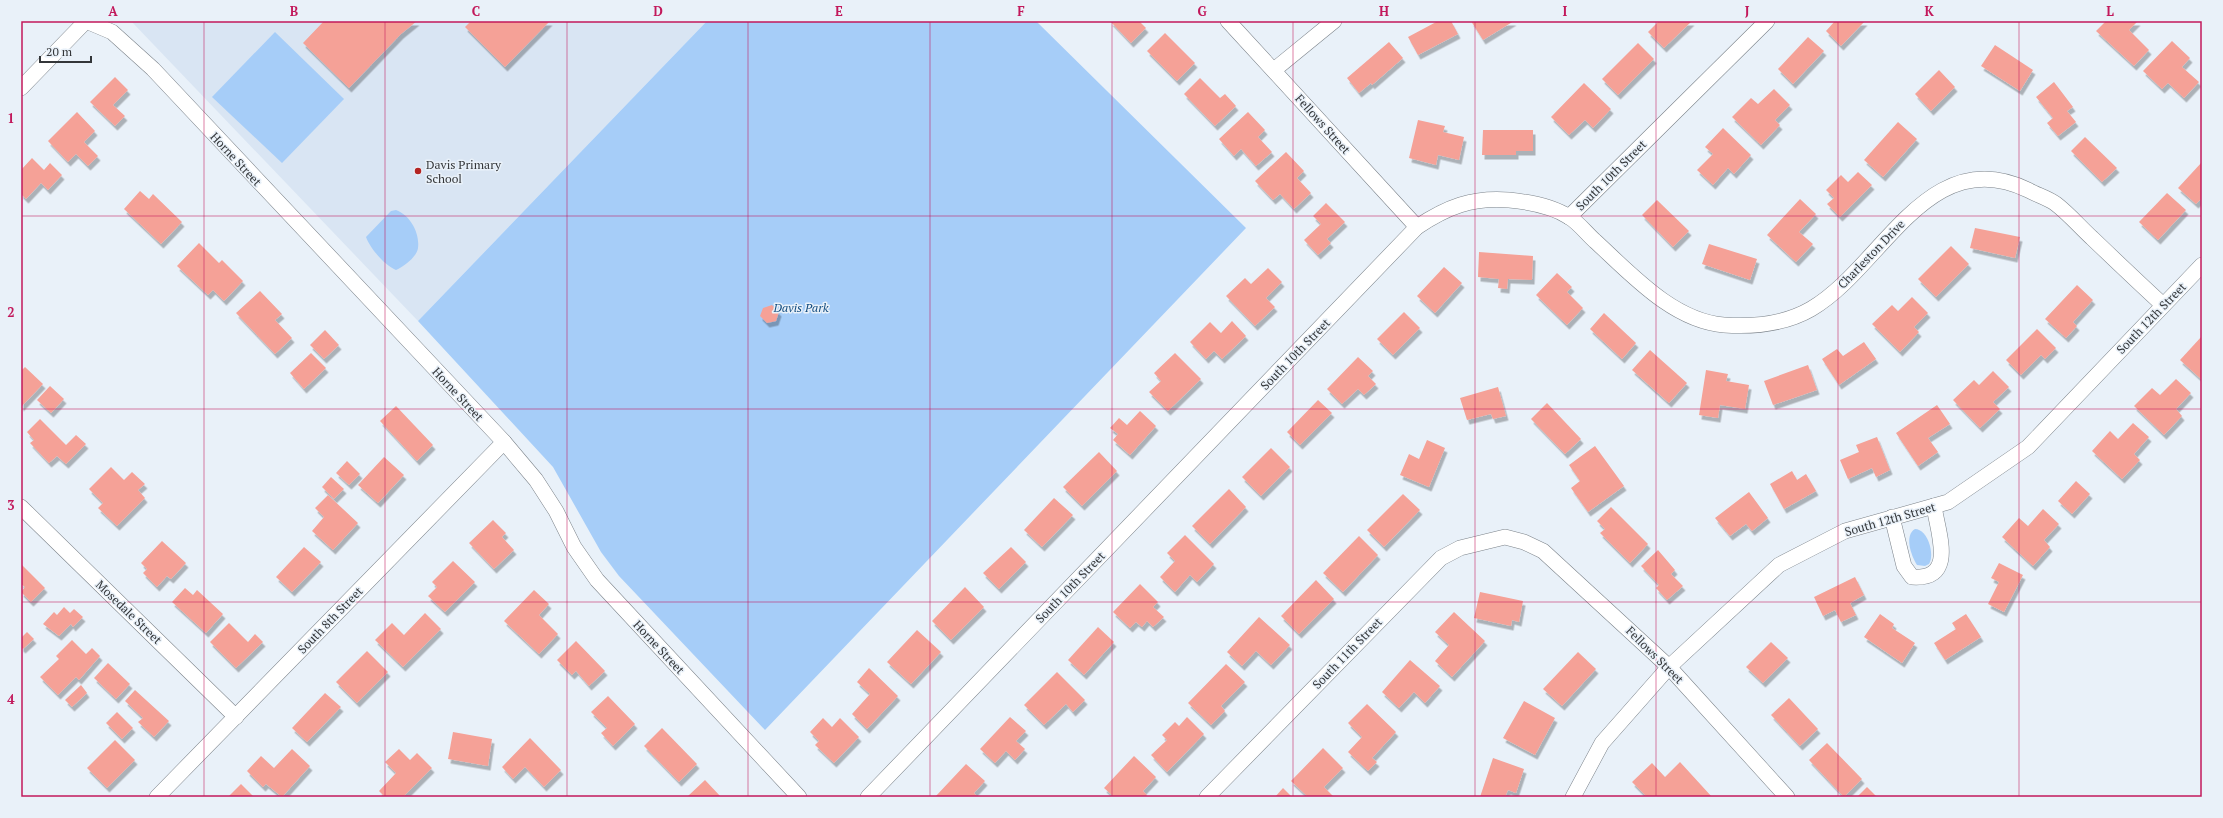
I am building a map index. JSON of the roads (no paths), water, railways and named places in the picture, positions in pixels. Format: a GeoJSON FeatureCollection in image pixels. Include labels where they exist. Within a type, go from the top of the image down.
{"type":"FeatureCollection","features":[{"type":"Feature","properties":{"kind":"street"},"geometry":{"type":"LineString","coordinates":[[21,88],[86,21]]}},
{"type":"Feature","properties":{"kind":"street","name":"Horne Street"},"geometry":{"type":"LineString","coordinates":[[86,21],[112,32],[153,69],[504,442],[536,480],[556,511],[574,547],[597,580],[799,797]]}},
{"type":"Feature","properties":{"kind":"street","name":"Fellows Street"},"geometry":{"type":"LineString","coordinates":[[1228,21],[1417,227]]}},
{"type":"Feature","properties":{"kind":"street"},"geometry":{"type":"LineString","coordinates":[[1274,70],[1334,21]]}},
{"type":"Feature","properties":{"kind":"street","name":"South 10th Street"},"geometry":{"type":"LineString","coordinates":[[868,797],[1417,227],[1441,211],[1466,203],[1492,199],[1520,201],[1546,207],[1569,217],[1767,21]]}},
{"type":"Feature","properties":{"kind":"street","name":"Charleston Drive"},"geometry":{"type":"LineString","coordinates":[[1569,217],[1649,290],[1681,312],[1720,325],[1750,327],[1783,320],[1810,310],[1835,292],[1908,215],[1932,196],[1960,182],[1987,178],[2011,182],[2055,203],[2163,306]]}},
{"type":"Feature","properties":{"kind":"street","name":"South 12th Street"},"geometry":{"type":"LineString","coordinates":[[1573,797],[1602,743],[1669,666],[1779,565],[1845,531],[1948,502],[2028,447],[2202,264]]}},
{"type":"Feature","properties":{"kind":"street","name":"South 8th Street"},"geometry":{"type":"LineString","coordinates":[[156,797],[504,442]]}},
{"type":"Feature","properties":{"kind":"street"},"geometry":{"type":"LineString","coordinates":[[1892,518],[1904,566],[1912,577],[1925,577],[1937,571],[1943,560],[1934,506]]}},
{"type":"Feature","properties":{"kind":"street","name":"Mosedale Street"},"geometry":{"type":"LineString","coordinates":[[21,507],[236,717]]}},
{"type":"Feature","properties":{"kind":"street","name":"Fellows Street"},"geometry":{"type":"LineString","coordinates":[[1505,537],[1524,542],[1543,551],[1669,666],[1787,797]]}},
{"type":"Feature","properties":{"kind":"street","name":"South 11th Street"},"geometry":{"type":"LineString","coordinates":[[1207,797],[1441,558],[1460,548],[1505,537]]}},
{"type":"Feature","properties":{"kind":"place","name":"Davis Primary School"},"geometry":{"type":"Point","coordinates":[418,171]}},
{"type":"Feature","properties":{"kind":"park label","name":"Davis Park"},"geometry":{"type":"Point","coordinates":[801,307]}}]}
